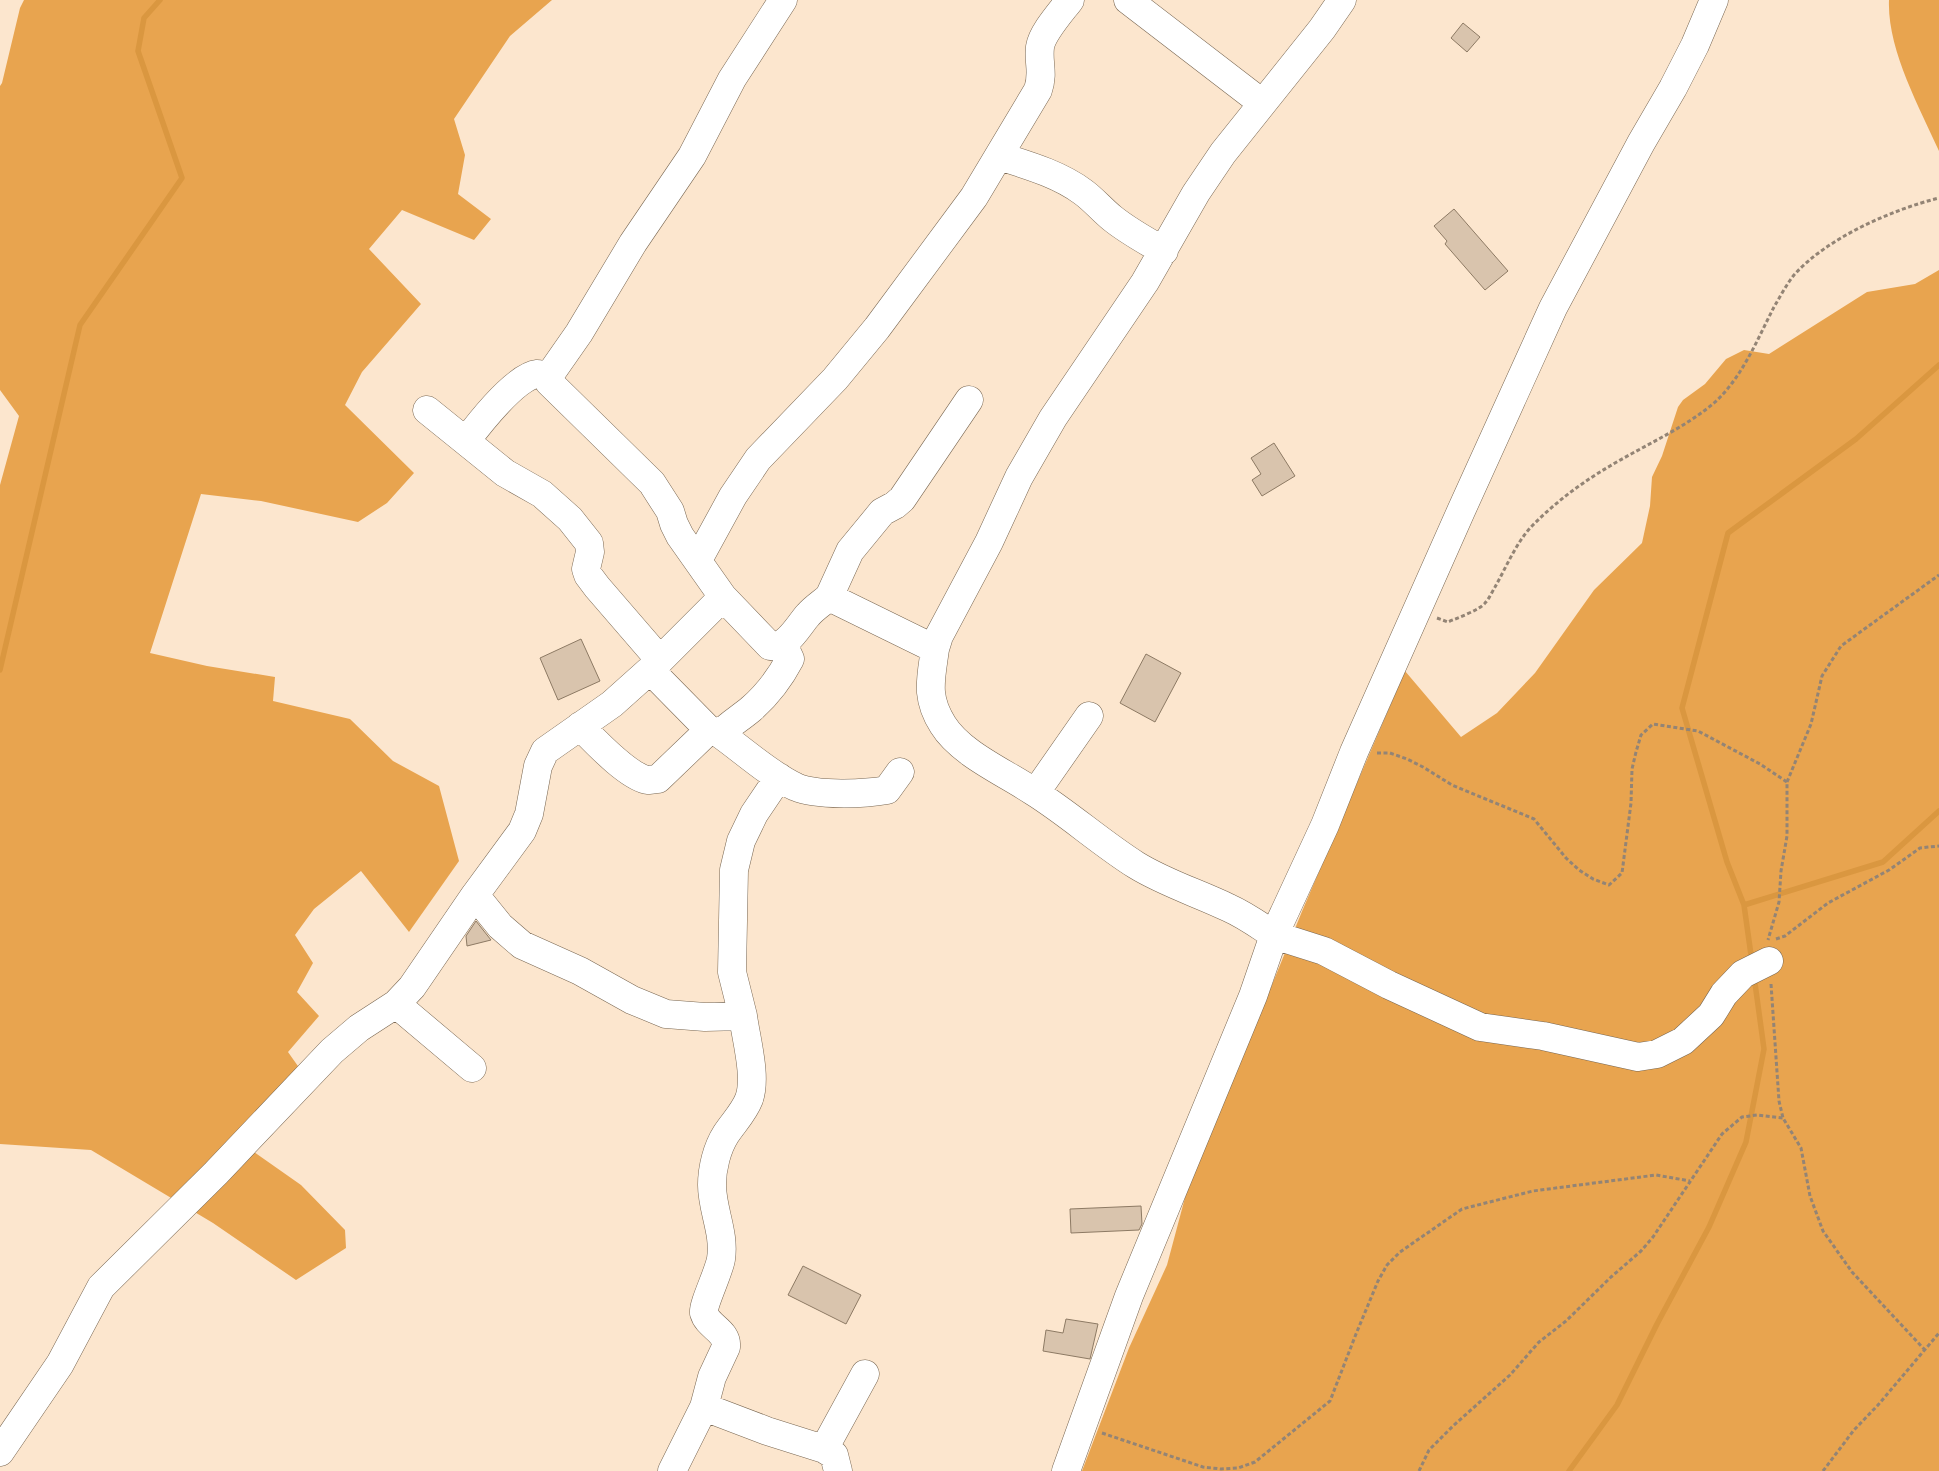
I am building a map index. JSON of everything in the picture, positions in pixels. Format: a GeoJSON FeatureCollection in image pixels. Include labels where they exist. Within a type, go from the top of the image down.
{"type":"FeatureCollection","features":[{"type":"Feature","properties":{"kind":"street"},"geometry":{"type":"LineString","coordinates":[[783,0],[732,79],[712,121],[692,156],[633,242],[579,334],[549,376],[549,382],[652,483],[670,511],[680,536],[724,597],[770,646],[776,647],[783,644],[809,613],[829,597],[850,551],[882,512],[902,499],[969,400]]}},
{"type":"Feature","properties":{"kind":"street"},"geometry":{"type":"LineString","coordinates":[[698,560],[733,496],[758,459],[835,379],[877,328],[974,197],[1038,90],[1042,78],[1040,44],[1070,0]]}},
{"type":"Feature","properties":{"kind":"street"},"geometry":{"type":"LineString","coordinates":[[1128,0],[1262,103]]}},
{"type":"Feature","properties":{"kind":"street"},"geometry":{"type":"LineString","coordinates":[[1342,0],[1322,29],[1223,153],[1196,193],[1145,282],[1032,452],[989,542],[939,636],[935,649],[930,689],[942,724],[950,735],[964,748],[1036,792],[1137,865],[1230,908],[1274,936],[1324,951],[1389,985],[1480,1027],[1543,1036],[1638,1057],[1657,1054],[1683,1041],[1710,1015],[1724,994],[1758,967]]}},
{"type":"Feature","properties":{"kind":"street"},"geometry":{"type":"LineString","coordinates":[[1066,1471],[1129,1296],[1253,996],[1274,936],[1325,825],[1354,752],[1553,308],[1641,143],[1673,88],[1695,45],[1714,0]]}},
{"type":"Feature","properties":{"kind":"street"},"geometry":{"type":"LineString","coordinates":[[999,156],[1036,168],[1084,192],[1113,218],[1140,238],[1164,251]]}},
{"type":"Feature","properties":{"kind":"street"},"geometry":{"type":"LineString","coordinates":[[466,441],[500,400],[517,385],[535,374],[549,376]]}},
{"type":"Feature","properties":{"kind":"street"},"geometry":{"type":"LineString","coordinates":[[428,410],[504,473],[542,494],[576,527],[589,543],[590,552],[586,569],[588,575],[655,665],[714,732],[779,776],[809,791],[829,793],[880,791],[890,788],[900,772]]}},
{"type":"Feature","properties":{"kind":"street"},"geometry":{"type":"LineString","coordinates":[[0,1452],[60,1364],[101,1287],[216,1173],[332,1051],[359,1028],[396,1004],[412,987],[475,895],[514,845],[526,824],[538,766],[545,751],[612,704],[655,665],[724,597]]}},
{"type":"Feature","properties":{"kind":"street"},"geometry":{"type":"LineString","coordinates":[[829,597],[935,649]]}},
{"type":"Feature","properties":{"kind":"street"},"geometry":{"type":"LineString","coordinates":[[580,726],[606,752],[631,772],[647,780],[658,779],[714,732],[742,717],[780,679],[790,660],[783,644]]}},
{"type":"Feature","properties":{"kind":"street"},"geometry":{"type":"LineString","coordinates":[[1036,792],[1089,716]]}},
{"type":"Feature","properties":{"kind":"street"},"geometry":{"type":"LineString","coordinates":[[672,1471],[704,1408],[712,1377],[727,1341],[707,1318],[704,1308],[722,1257],[721,1231],[712,1184],[714,1168],[723,1140],[744,1107],[751,1089],[751,1073],[743,1016],[732,972],[734,870],[741,841],[754,814],[779,776]]}},
{"type":"Feature","properties":{"kind":"street"},"geometry":{"type":"LineString","coordinates":[[475,895],[500,926],[522,945],[580,971],[632,1000],[666,1014],[705,1017],[743,1016]]}},
{"type":"Feature","properties":{"kind":"street"},"geometry":{"type":"LineString","coordinates":[[396,1004],[472,1068]]}},
{"type":"Feature","properties":{"kind":"street"},"geometry":{"type":"LineString","coordinates":[[704,1408],[767,1431],[831,1460],[865,1374]]}},
{"type":"Feature","properties":{"kind":"path"},"geometry":{"type":"LineString","coordinates":[[1418,610],[1448,622],[1485,604],[1522,538],[1546,512],[1610,466],[1687,423],[1716,401],[1749,356],[1783,291],[1793,276],[1807,262],[1847,234],[1863,226],[1913,204],[1939,198]]}},
{"type":"Feature","properties":{"kind":"path"},"geometry":{"type":"LineString","coordinates":[[1939,575],[1841,646],[1822,676],[1811,724],[1787,782],[1787,836],[1778,902],[1768,942],[1785,936],[1828,904],[1889,870],[1920,848],[1939,846]]}},
{"type":"Feature","properties":{"kind":"path"},"geometry":{"type":"LineString","coordinates":[[1354,752],[1390,753],[1407,759],[1424,767],[1452,785],[1534,819],[1566,858],[1579,870],[1609,885],[1622,873],[1631,803],[1632,769],[1641,735],[1653,724],[1698,731],[1760,764],[1787,782]]}},
{"type":"Feature","properties":{"kind":"path"},"geometry":{"type":"LineString","coordinates":[[1758,967],[1783,1118],[1801,1148],[1810,1196],[1823,1231],[1852,1272],[1924,1349]]}},
{"type":"Feature","properties":{"kind":"path"},"geometry":{"type":"LineString","coordinates":[[1418,1471],[1430,1450],[1453,1426],[1510,1375],[1539,1342],[1566,1321],[1641,1251],[1653,1237],[1722,1134],[1742,1117],[1757,1115],[1783,1118]]}},
{"type":"Feature","properties":{"kind":"path"},"geometry":{"type":"LineString","coordinates":[[1083,1420],[1098,1431],[1116,1439],[1203,1467],[1238,1468],[1255,1462],[1330,1401],[1378,1281],[1387,1265],[1400,1252],[1462,1208],[1533,1191],[1656,1175],[1690,1181]]}},
{"type":"Feature","properties":{"kind":"path"},"geometry":{"type":"LineString","coordinates":[[1822,1471],[1854,1430],[1878,1405],[1939,1333]]}},
{"type":"Feature","properties":{"kind":"shaded area"},"geometry":{"type":"Polygon","coordinates":[[[24,0],[552,0],[510,36],[454,119],[465,155],[458,194],[491,219],[474,240],[402,210],[369,249],[421,304],[362,372],[345,405],[414,473],[387,503],[358,522],[261,501],[201,494],[150,653],[207,666],[275,677],[273,701],[350,719],[393,761],[439,786],[459,861],[409,932],[361,871],[314,909],[295,935],[313,963],[297,992],[319,1016],[288,1052],[312,1086],[254,1152],[301,1185],[345,1230],[346,1248],[296,1280],[213,1223],[91,1150],[0,1144],[0,485],[19,416],[0,390],[0,86],[20,8],[24,0]]]}},
{"type":"Feature","properties":{"kind":"shaded area"},"geometry":{"type":"Polygon","coordinates":[[[1889,0],[1939,0],[1939,151],[1899,57],[1893,38],[1889,0]]]}},
{"type":"Feature","properties":{"kind":"shaded area"},"geometry":{"type":"Polygon","coordinates":[[[1939,270],[1939,1471],[1082,1471],[1129,1348],[1167,1265],[1186,1194],[1303,909],[1405,671],[1461,737],[1497,713],[1535,673],[1594,590],[1642,543],[1650,506],[1652,477],[1662,456],[1678,407],[1683,400],[1705,384],[1726,359],[1744,350],[1769,354],[1867,292],[1915,284],[1939,270]]]}},
{"type":"Feature","properties":{"kind":"building"},"geometry":{"type":"Polygon","coordinates":[[[1463,23],[1480,37],[1467,52],[1451,38],[1463,23]]]}},
{"type":"Feature","properties":{"kind":"building"},"geometry":{"type":"Polygon","coordinates":[[[1454,209],[1508,271],[1485,290],[1445,244],[1447,241],[1434,226],[1454,209]]]}},
{"type":"Feature","properties":{"kind":"building"},"geometry":{"type":"Polygon","coordinates":[[[1274,443],[1295,476],[1262,496],[1252,480],[1261,474],[1251,458],[1274,443]]]}},
{"type":"Feature","properties":{"kind":"building"},"geometry":{"type":"Polygon","coordinates":[[[581,639],[600,681],[558,700],[540,658],[581,639]]]}},
{"type":"Feature","properties":{"kind":"building"},"geometry":{"type":"Polygon","coordinates":[[[1146,654],[1181,673],[1155,722],[1120,703],[1146,654]]]}},
{"type":"Feature","properties":{"kind":"building"},"geometry":{"type":"Polygon","coordinates":[[[476,921],[491,940],[467,946],[466,936],[476,921]]]}},
{"type":"Feature","properties":{"kind":"building"},"geometry":{"type":"Polygon","coordinates":[[[1141,1206],[1142,1224],[1139,1230],[1071,1233],[1070,1209],[1141,1206]]]}},
{"type":"Feature","properties":{"kind":"building"},"geometry":{"type":"Polygon","coordinates":[[[803,1266],[861,1295],[846,1324],[788,1295],[803,1266]]]}},
{"type":"Feature","properties":{"kind":"building"},"geometry":{"type":"Polygon","coordinates":[[[1066,1319],[1098,1324],[1090,1359],[1043,1351],[1046,1330],[1063,1333],[1066,1319]]]}},
{"type":"Feature","properties":{"kind":"waterway"},"geometry":{"type":"LineString","coordinates":[[0,670],[80,325],[182,178],[138,51],[144,18],[160,0]]}},
{"type":"Feature","properties":{"kind":"waterway"},"geometry":{"type":"LineString","coordinates":[[1752,962],[1744,905],[1727,862],[1682,708],[1728,533],[1856,439],[1939,365]]}},
{"type":"Feature","properties":{"kind":"waterway"},"geometry":{"type":"LineString","coordinates":[[1744,905],[1883,862],[1939,811]]}},
{"type":"Feature","properties":{"kind":"waterway"},"geometry":{"type":"LineString","coordinates":[[1569,1471],[1617,1405],[1657,1324],[1709,1227],[1746,1142],[1764,1049],[1754,976]]}}]}
